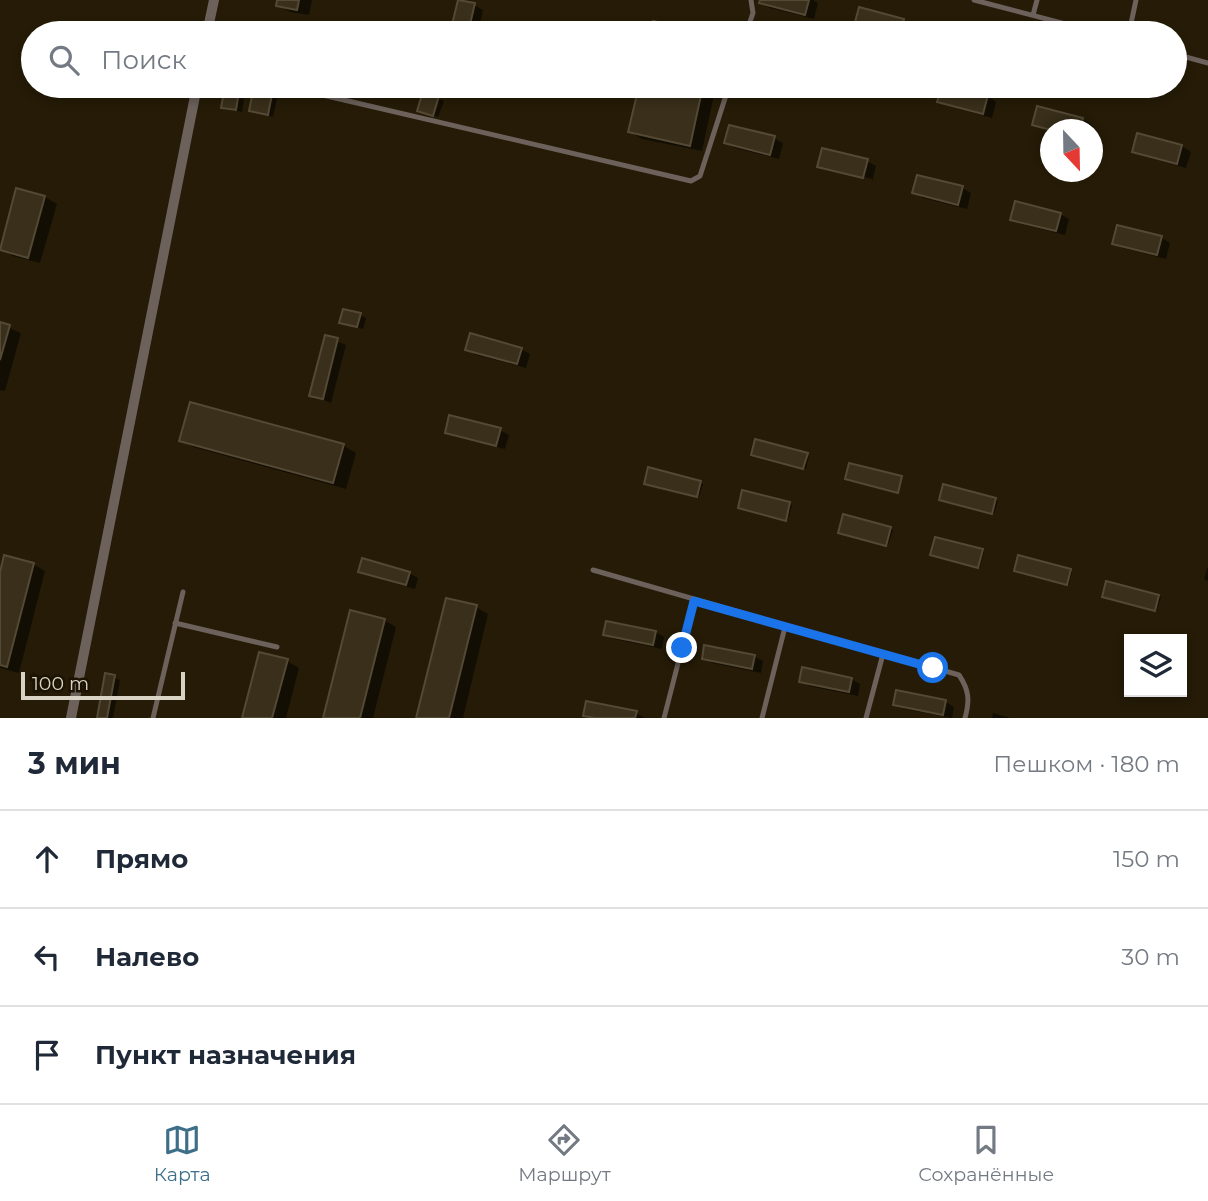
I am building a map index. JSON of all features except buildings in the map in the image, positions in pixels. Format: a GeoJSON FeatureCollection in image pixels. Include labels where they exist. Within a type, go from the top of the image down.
{"type":"FeatureCollection","features":[{"type":"Feature","properties":{"kind":"street"},"geometry":{"type":"LineString","coordinates":[[210,21],[214,0]]}},
{"type":"Feature","properties":{"kind":"street"},"geometry":{"type":"LineString","coordinates":[[71,718],[195,98]]}},
{"type":"Feature","properties":{"kind":"lane"},"geometry":{"type":"LineString","coordinates":[[750,21],[753,13],[751,0]]}},
{"type":"Feature","properties":{"kind":"lane"},"geometry":{"type":"LineString","coordinates":[[974,0],[1056,21]]}},
{"type":"Feature","properties":{"kind":"lane"},"geometry":{"type":"LineString","coordinates":[[1034,15],[1037,0]]}},
{"type":"Feature","properties":{"kind":"lane"},"geometry":{"type":"LineString","coordinates":[[1132,21],[1136,0]]}},
{"type":"Feature","properties":{"kind":"lane"},"geometry":{"type":"LineString","coordinates":[[1187,57],[1208,63]]}},
{"type":"Feature","properties":{"kind":"lane"},"geometry":{"type":"LineString","coordinates":[[335,98],[691,181],[700,176],[725,98]]}},
{"type":"Feature","properties":{"kind":"lane"},"geometry":{"type":"LineString","coordinates":[[593,570],[959,675],[967,687],[970,702],[965,718]]}},
{"type":"Feature","properties":{"kind":"lane"},"geometry":{"type":"LineString","coordinates":[[153,718],[183,592]]}},
{"type":"Feature","properties":{"kind":"lane"},"geometry":{"type":"LineString","coordinates":[[664,718],[694,601]]}},
{"type":"Feature","properties":{"kind":"lane"},"geometry":{"type":"LineString","coordinates":[[176,623],[277,647]]}},
{"type":"Feature","properties":{"kind":"lane"},"geometry":{"type":"LineString","coordinates":[[762,718],[785,627]]}},
{"type":"Feature","properties":{"kind":"lane"},"geometry":{"type":"LineString","coordinates":[[866,718],[883,654]]}},
{"type":"Feature","properties":{"kind":"route"},"geometry":{"type":"LineString","coordinates":[[682,648],[694,601],[933,668]]}}]}
